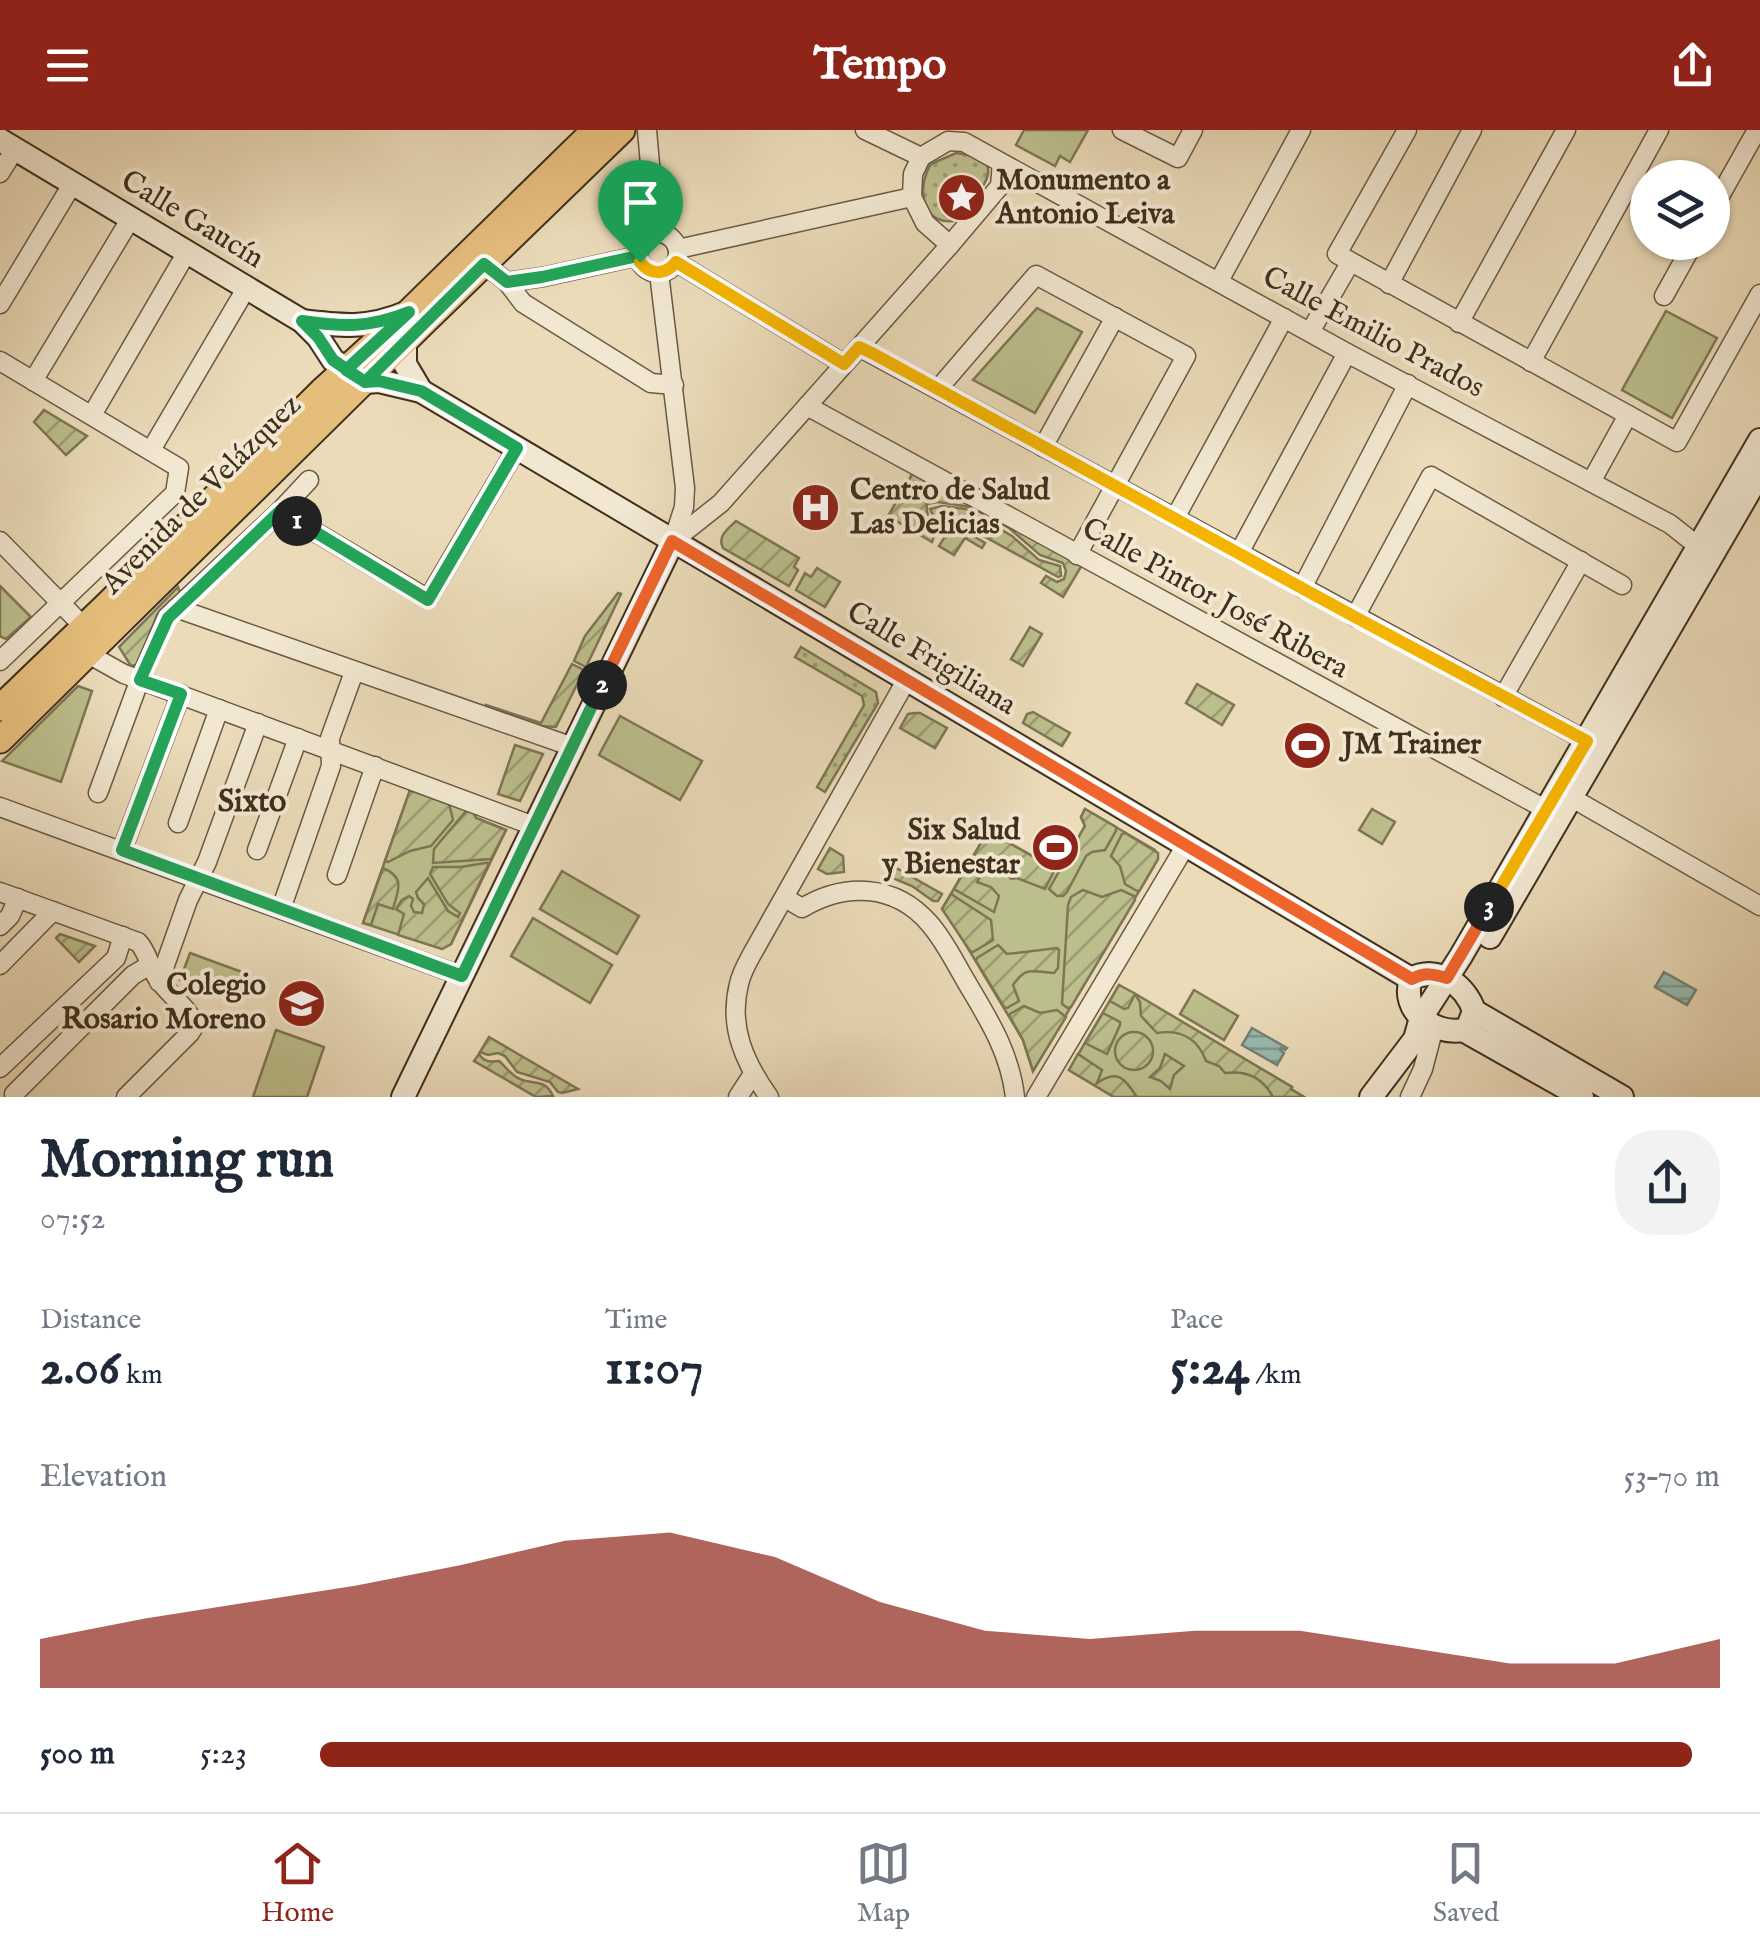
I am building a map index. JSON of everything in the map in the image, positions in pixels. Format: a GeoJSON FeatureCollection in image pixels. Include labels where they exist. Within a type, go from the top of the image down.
{"type":"FeatureCollection","features":[{"type":"Feature","properties":{"kind":"main road","name":"Avenida de Velázquez"},"geometry":{"type":"LineString","coordinates":[[0,708],[594,130]]}},
{"type":"Feature","properties":{"kind":"main road","name":"Avenida de Velázquez"},"geometry":{"type":"LineString","coordinates":[[0,740],[88,654],[348,371],[405,340],[622,130]]}},
{"type":"Feature","properties":{"kind":"main road","name":"Calle Gaucín"},"geometry":{"type":"LineString","coordinates":[[4,137],[302,321],[348,371]]}},
{"type":"Feature","properties":{"kind":"main road","name":"Calle Gaucín"},"geometry":{"type":"LineString","coordinates":[[302,321],[349,326],[381,323],[409,312]]}},
{"type":"Feature","properties":{"kind":"main road"},"geometry":{"type":"LineString","coordinates":[[348,371],[334,345],[338,335],[349,326]]}},
{"type":"Feature","properties":{"kind":"main road"},"geometry":{"type":"LineString","coordinates":[[405,340],[404,364],[421,391]]}},
{"type":"Feature","properties":{"kind":"main road","name":"Calle Frigiliana"},"geometry":{"type":"LineString","coordinates":[[348,371],[421,391],[1412,979]]}},
{"type":"Feature","properties":{"kind":"main road"},"geometry":{"type":"LineString","coordinates":[[1371,1097],[1454,983],[1572,798],[1706,552],[1760,440]]}},
{"type":"Feature","properties":{"kind":"main road"},"geometry":{"type":"LineString","coordinates":[[1454,983],[1545,809],[1760,473]]}},
{"type":"Feature","properties":{"kind":"main road"},"geometry":{"type":"LineString","coordinates":[[403,1097],[672,541]]}},
{"type":"Feature","properties":{"kind":"main road"},"geometry":{"type":"LineString","coordinates":[[1423,1028],[1409,1000],[1408,989],[1412,979],[1420,974],[1428,973],[1454,983],[1469,996],[1469,1021]]}},
{"type":"Feature","properties":{"kind":"main road"},"geometry":{"type":"LineString","coordinates":[[1423,1028],[1453,1032],[1469,1021]]}},
{"type":"Feature","properties":{"kind":"main road"},"geometry":{"type":"LineString","coordinates":[[1469,1021],[1582,1097]]}},
{"type":"Feature","properties":{"kind":"main road"},"geometry":{"type":"LineString","coordinates":[[1469,1021],[1622,1097]]}},
{"type":"Feature","properties":{"kind":"street"},"geometry":{"type":"LineString","coordinates":[[647,130],[656,232]]}},
{"type":"Feature","properties":{"kind":"street"},"geometry":{"type":"LineString","coordinates":[[865,130],[921,158]]}},
{"type":"Feature","properties":{"kind":"street"},"geometry":{"type":"LineString","coordinates":[[1122,130],[1178,158],[1193,130]]}},
{"type":"Feature","properties":{"kind":"street"},"geometry":{"type":"LineString","coordinates":[[1219,282],[1301,130]]}},
{"type":"Feature","properties":{"kind":"street"},"geometry":{"type":"LineString","coordinates":[[1407,130],[1337,254],[1677,442],[1760,294]]}},
{"type":"Feature","properties":{"kind":"street"},"geometry":{"type":"LineString","coordinates":[[1389,284],[1472,130]]}},
{"type":"Feature","properties":{"kind":"street"},"geometry":{"type":"LineString","coordinates":[[1459,323],[1566,130]]}},
{"type":"Feature","properties":{"kind":"street"},"geometry":{"type":"LineString","coordinates":[[1531,362],[1659,130]]}},
{"type":"Feature","properties":{"kind":"street"},"geometry":{"type":"LineString","coordinates":[[1730,178],[1757,130]]}},
{"type":"Feature","properties":{"kind":"street"},"geometry":{"type":"LineString","coordinates":[[672,541],[720,503],[950,245],[1000,186],[1002,164],[955,136],[921,158],[913,174],[912,197],[925,224],[950,245]]}},
{"type":"Feature","properties":{"kind":"street"},"geometry":{"type":"LineString","coordinates":[[0,174],[4,137]]}},
{"type":"Feature","properties":{"kind":"street","name":"Calle Emilio Prados"},"geometry":{"type":"LineString","coordinates":[[1002,164],[1670,524],[1706,552]]}},
{"type":"Feature","properties":{"kind":"street"},"geometry":{"type":"LineString","coordinates":[[0,304],[73,183]]}},
{"type":"Feature","properties":{"kind":"street"},"geometry":{"type":"LineString","coordinates":[[672,541],[684,507],[685,488],[674,386],[671,261],[668,235],[656,232],[640,243],[638,256],[648,270],[671,261],[912,197]]}},
{"type":"Feature","properties":{"kind":"street"},"geometry":{"type":"LineString","coordinates":[[33,380],[131,218]]}},
{"type":"Feature","properties":{"kind":"street"},"geometry":{"type":"LineString","coordinates":[[92,415],[187,252]]}},
{"type":"Feature","properties":{"kind":"street"},"geometry":{"type":"LineString","coordinates":[[507,282],[638,256]]}},
{"type":"Feature","properties":{"kind":"street"},"geometry":{"type":"LineString","coordinates":[[1664,296],[1684,260]]}},
{"type":"Feature","properties":{"kind":"street"},"geometry":{"type":"LineString","coordinates":[[671,261],[844,364]]}},
{"type":"Feature","properties":{"kind":"street"},"geometry":{"type":"LineString","coordinates":[[1310,332],[1350,263]]}},
{"type":"Feature","properties":{"kind":"street"},"geometry":{"type":"LineString","coordinates":[[484,264],[507,282],[523,303],[596,350],[651,382],[674,386]]}},
{"type":"Feature","properties":{"kind":"street"},"geometry":{"type":"LineString","coordinates":[[938,389],[1036,275],[1186,356],[1077,555]]}},
{"type":"Feature","properties":{"kind":"street"},"geometry":{"type":"LineString","coordinates":[[0,361],[151,450],[247,288]]}},
{"type":"Feature","properties":{"kind":"street"},"geometry":{"type":"LineString","coordinates":[[1042,447],[1115,317]]}},
{"type":"Feature","properties":{"kind":"street"},"geometry":{"type":"LineString","coordinates":[[1174,518],[1284,318]]}},
{"type":"Feature","properties":{"kind":"street"},"geometry":{"type":"LineString","coordinates":[[859,347],[1587,741]]}},
{"type":"Feature","properties":{"kind":"street"},"geometry":{"type":"LineString","coordinates":[[1239,553],[1347,353]]}},
{"type":"Feature","properties":{"kind":"street"},"geometry":{"type":"LineString","coordinates":[[1302,588],[1408,384]]}},
{"type":"Feature","properties":{"kind":"street","name":"Calle Pintor José Ribera"},"geometry":{"type":"LineString","coordinates":[[807,406],[1545,809]]}},
{"type":"Feature","properties":{"kind":"street"},"geometry":{"type":"LineString","coordinates":[[1590,482],[1628,415]]}},
{"type":"Feature","properties":{"kind":"street"},"geometry":{"type":"LineString","coordinates":[[280,511],[428,600],[517,448]]}},
{"type":"Feature","properties":{"kind":"street","name":"Avenida de Velázquez"},"geometry":{"type":"LineString","coordinates":[[0,661],[174,493],[180,468],[151,450]]}},
{"type":"Feature","properties":{"kind":"street"},"geometry":{"type":"LineString","coordinates":[[1355,617],[1431,476],[1622,585]]}},
{"type":"Feature","properties":{"kind":"street"},"geometry":{"type":"LineString","coordinates":[[98,792],[168,618],[308,480]]}},
{"type":"Feature","properties":{"kind":"street"},"geometry":{"type":"LineString","coordinates":[[0,541],[84,627]]}},
{"type":"Feature","properties":{"kind":"street"},"geometry":{"type":"LineString","coordinates":[[1504,697],[1581,561]]}},
{"type":"Feature","properties":{"kind":"street"},"geometry":{"type":"LineString","coordinates":[[176,608],[573,747]]}},
{"type":"Feature","properties":{"kind":"street"},"geometry":{"type":"LineString","coordinates":[[88,654],[140,680],[534,826]]}},
{"type":"Feature","properties":{"kind":"street"},"geometry":{"type":"LineString","coordinates":[[281,909],[332,766],[330,738],[354,672]]}},
{"type":"Feature","properties":{"kind":"street"},"geometry":{"type":"LineString","coordinates":[[769,1097],[753,1074],[735,1025],[739,983],[906,679]]}},
{"type":"Feature","properties":{"kind":"street"},"geometry":{"type":"LineString","coordinates":[[122,850],[181,694]]}},
{"type":"Feature","properties":{"kind":"street"},"geometry":{"type":"LineString","coordinates":[[178,823],[219,708]]}},
{"type":"Feature","properties":{"kind":"street"},"geometry":{"type":"LineString","coordinates":[[154,974],[198,879],[258,723]]}},
{"type":"Feature","properties":{"kind":"street"},"geometry":{"type":"LineString","coordinates":[[258,850],[298,738]]}},
{"type":"Feature","properties":{"kind":"street"},"geometry":{"type":"LineString","coordinates":[[337,875],[375,766]]}},
{"type":"Feature","properties":{"kind":"street"},"geometry":{"type":"LineString","coordinates":[[1572,798],[1760,906]]}},
{"type":"Feature","properties":{"kind":"street"},"geometry":{"type":"LineString","coordinates":[[0,806],[462,976]]}},
{"type":"Feature","properties":{"kind":"street"},"geometry":{"type":"LineString","coordinates":[[1036,1097],[1186,845]]}},
{"type":"Feature","properties":{"kind":"street"},"geometry":{"type":"LineString","coordinates":[[785,898],[802,908],[819,898],[849,890],[879,891],[904,902],[927,921],[996,1030],[1010,1067],[1015,1097]]}},
{"type":"Feature","properties":{"kind":"street"},"geometry":{"type":"LineString","coordinates":[[0,926],[10,916],[9,895],[138,942],[144,948],[154,974],[195,1024],[126,1097]]}},
{"type":"Feature","properties":{"kind":"street"},"geometry":{"type":"LineString","coordinates":[[0,966],[53,911]]}},
{"type":"Feature","properties":{"kind":"street"},"geometry":{"type":"LineString","coordinates":[[0,1068],[116,958],[122,936]]}},
{"type":"Feature","properties":{"kind":"street"},"geometry":{"type":"LineString","coordinates":[[0,1080],[15,1096],[133,975],[154,974]]}},
{"type":"Feature","properties":{"kind":"street"},"geometry":{"type":"LineString","coordinates":[[1410,1097],[1423,1069],[1423,1028]]}},
{"type":"Feature","properties":{"kind":"street"},"geometry":{"type":"LineString","coordinates":[[738,1097],[753,1074]]}},
{"type":"Feature","properties":{"kind":"green space"},"geometry":{"type":"Polygon","coordinates":[[[1024,130],[1088,130],[1070,162],[1060,156],[1055,166],[1016,145],[1024,130]]]}},
{"type":"Feature","properties":{"kind":"green space"},"geometry":{"type":"Polygon","coordinates":[[[956,153],[975,157],[985,163],[988,171],[980,191],[953,221],[942,220],[924,202],[924,183],[931,164],[956,153]]]}},
{"type":"Feature","properties":{"kind":"green space"},"geometry":{"type":"Polygon","coordinates":[[[1037,308],[1082,332],[1035,413],[973,380],[1037,308]]]}},
{"type":"Feature","properties":{"kind":"green space"},"geometry":{"type":"Polygon","coordinates":[[[1666,311],[1717,338],[1672,418],[1622,390],[1666,311]]]}},
{"type":"Feature","properties":{"kind":"green space"},"geometry":{"type":"Polygon","coordinates":[[[44,410],[87,436],[66,455],[34,422],[44,410]]]}},
{"type":"Feature","properties":{"kind":"green space"},"geometry":{"type":"Polygon","coordinates":[[[914,471],[1082,565],[1063,597],[1041,583],[1046,576],[1057,582],[1064,579],[1063,563],[1040,555],[1009,528],[970,507],[927,504],[934,532],[932,542],[888,516],[914,471]]]}},
{"type":"Feature","properties":{"kind":"green space"},"geometry":{"type":"Polygon","coordinates":[[[930,509],[966,509],[1012,536],[1039,560],[1060,566],[1061,576],[967,527],[942,534],[930,509]]]}},
{"type":"Feature","properties":{"kind":"green space"},"geometry":{"type":"Polygon","coordinates":[[[736,521],[799,558],[794,567],[798,570],[789,586],[723,548],[722,536],[736,521]]]}},
{"type":"Feature","properties":{"kind":"green space"},"geometry":{"type":"Polygon","coordinates":[[[960,531],[985,543],[982,548],[965,538],[954,555],[939,546],[944,538],[960,531]]]}},
{"type":"Feature","properties":{"kind":"green space"},"geometry":{"type":"Polygon","coordinates":[[[817,568],[840,582],[825,607],[796,590],[805,573],[811,577],[817,568]]]}},
{"type":"Feature","properties":{"kind":"green space"},"geometry":{"type":"Polygon","coordinates":[[[0,586],[31,617],[6,639],[0,636],[0,586]]]}},
{"type":"Feature","properties":{"kind":"green space"},"geometry":{"type":"Polygon","coordinates":[[[178,587],[180,593],[157,615],[139,664],[131,666],[119,647],[178,587]]]}},
{"type":"Feature","properties":{"kind":"green space"},"geometry":{"type":"Polygon","coordinates":[[[621,594],[586,667],[574,661],[585,636],[621,594]]]}},
{"type":"Feature","properties":{"kind":"green space"},"geometry":{"type":"Polygon","coordinates":[[[1030,627],[1042,634],[1023,666],[1011,659],[1030,627]]]}},
{"type":"Feature","properties":{"kind":"green space"},"geometry":{"type":"Polygon","coordinates":[[[801,647],[876,692],[878,703],[825,792],[817,787],[864,705],[862,696],[795,657],[801,647]]]}},
{"type":"Feature","properties":{"kind":"green space"},"geometry":{"type":"Polygon","coordinates":[[[572,664],[584,670],[556,727],[539,726],[486,707],[541,723],[572,664]]]}},
{"type":"Feature","properties":{"kind":"green space"},"geometry":{"type":"Polygon","coordinates":[[[1197,684],[1234,705],[1222,725],[1186,703],[1197,684]]]}},
{"type":"Feature","properties":{"kind":"green space"},"geometry":{"type":"Polygon","coordinates":[[[78,686],[92,691],[61,782],[2,761],[78,686]]]}},
{"type":"Feature","properties":{"kind":"green space"},"geometry":{"type":"Polygon","coordinates":[[[1033,712],[1070,733],[1062,746],[1023,723],[1027,714],[1033,712]]]}},
{"type":"Feature","properties":{"kind":"green space"},"geometry":{"type":"Polygon","coordinates":[[[920,713],[947,728],[935,748],[900,728],[908,714],[920,713]]]}},
{"type":"Feature","properties":{"kind":"green space"},"geometry":{"type":"Polygon","coordinates":[[[620,716],[702,761],[680,800],[599,755],[620,716]]]}},
{"type":"Feature","properties":{"kind":"green space"},"geometry":{"type":"Polygon","coordinates":[[[515,745],[543,754],[520,801],[498,794],[515,745]]]}},
{"type":"Feature","properties":{"kind":"green space"},"geometry":{"type":"Polygon","coordinates":[[[410,790],[473,812],[476,818],[506,830],[451,944],[442,949],[363,923],[410,790]]]}},
{"type":"Feature","properties":{"kind":"green space"},"geometry":{"type":"Polygon","coordinates":[[[410,790],[449,804],[453,820],[431,846],[388,862],[385,861],[410,790]]]}},
{"type":"Feature","properties":{"kind":"green space"},"geometry":{"type":"Polygon","coordinates":[[[1085,809],[1155,850],[1158,859],[1033,1071],[1023,1040],[942,909],[988,831],[1059,871],[1085,826],[1081,817],[1085,809]]]}},
{"type":"Feature","properties":{"kind":"green space"},"geometry":{"type":"Polygon","coordinates":[[[1085,809],[1116,827],[1116,831],[1105,850],[1086,856],[1067,892],[1057,896],[1049,889],[1085,826],[1081,817],[1085,809]]]}},
{"type":"Feature","properties":{"kind":"green space"},"geometry":{"type":"Polygon","coordinates":[[[1372,809],[1395,822],[1382,844],[1359,830],[1372,809]]]}},
{"type":"Feature","properties":{"kind":"green space"},"geometry":{"type":"Polygon","coordinates":[[[467,810],[476,818],[506,830],[491,859],[433,863],[434,849],[467,810]]]}},
{"type":"Feature","properties":{"kind":"green space"},"geometry":{"type":"Polygon","coordinates":[[[988,831],[1055,869],[1045,889],[1011,879],[989,862],[977,882],[991,887],[999,896],[994,912],[954,889],[988,831]]]}},
{"type":"Feature","properties":{"kind":"green space"},"geometry":{"type":"Polygon","coordinates":[[[1125,833],[1158,853],[1137,891],[1125,884],[1120,866],[1111,856],[1125,833]]]}},
{"type":"Feature","properties":{"kind":"green space"},"geometry":{"type":"Polygon","coordinates":[[[830,848],[843,856],[844,872],[827,874],[818,869],[830,848]]]}},
{"type":"Feature","properties":{"kind":"green space"},"geometry":{"type":"Polygon","coordinates":[[[489,863],[451,944],[442,949],[398,935],[404,914],[396,909],[409,896],[414,912],[422,913],[424,904],[416,892],[428,878],[448,911],[458,917],[460,913],[448,904],[430,874],[433,867],[489,863]]]}},
{"type":"Feature","properties":{"kind":"green space"},"geometry":{"type":"Polygon","coordinates":[[[891,865],[942,894],[938,901],[885,875],[891,865]]]}},
{"type":"Feature","properties":{"kind":"green space"},"geometry":{"type":"Polygon","coordinates":[[[383,868],[398,880],[393,909],[378,904],[371,925],[363,923],[383,868]]]}},
{"type":"Feature","properties":{"kind":"green space"},"geometry":{"type":"Polygon","coordinates":[[[562,871],[639,916],[617,954],[540,909],[562,871]]]}},
{"type":"Feature","properties":{"kind":"green space"},"geometry":{"type":"Polygon","coordinates":[[[1083,890],[1102,897],[1121,890],[1135,900],[1068,1008],[1062,1004],[1068,905],[1071,897],[1083,890]]]}},
{"type":"Feature","properties":{"kind":"green space"},"geometry":{"type":"Polygon","coordinates":[[[951,894],[991,920],[993,940],[970,951],[942,909],[951,894]]]}},
{"type":"Feature","properties":{"kind":"green space"},"geometry":{"type":"Polygon","coordinates":[[[533,918],[612,965],[590,1003],[511,956],[533,918]]]}},
{"type":"Feature","properties":{"kind":"green space"},"geometry":{"type":"Polygon","coordinates":[[[60,934],[95,946],[79,962],[56,938],[60,934]]]}},
{"type":"Feature","properties":{"kind":"green space"},"geometry":{"type":"Polygon","coordinates":[[[998,945],[1007,954],[1057,948],[1058,968],[1054,973],[1030,971],[1022,975],[1013,985],[1019,1001],[1004,1007],[976,961],[998,945]]]}},
{"type":"Feature","properties":{"kind":"green space"},"geometry":{"type":"Polygon","coordinates":[[[190,953],[242,972],[232,999],[180,980],[190,953]]]}},
{"type":"Feature","properties":{"kind":"green space"},"geometry":{"type":"Polygon","coordinates":[[[1119,985],[1304,1097],[1114,1097],[1069,1070],[1119,985]]]}},
{"type":"Feature","properties":{"kind":"green space"},"geometry":{"type":"Polygon","coordinates":[[[1119,985],[1134,993],[1292,1087],[1304,1097],[1273,1097],[1254,1077],[1225,1073],[1206,1061],[1188,1037],[1157,1033],[1141,1016],[1135,994],[1128,1008],[1110,1001],[1119,985]]]}},
{"type":"Feature","properties":{"kind":"green space"},"geometry":{"type":"Polygon","coordinates":[[[1194,990],[1238,1016],[1224,1040],[1180,1014],[1194,990]]]}},
{"type":"Feature","properties":{"kind":"green space"},"geometry":{"type":"Polygon","coordinates":[[[1024,1006],[1040,1013],[1057,1010],[1066,1017],[1033,1071],[1010,1017],[1024,1006]]]}},
{"type":"Feature","properties":{"kind":"green space"},"geometry":{"type":"Polygon","coordinates":[[[1103,1013],[1120,1022],[1107,1054],[1085,1043],[1103,1013]]]}},
{"type":"Feature","properties":{"kind":"green space"},"geometry":{"type":"Polygon","coordinates":[[[276,1030],[324,1047],[307,1097],[253,1097],[276,1030]]]}},
{"type":"Feature","properties":{"kind":"green space"},"geometry":{"type":"Polygon","coordinates":[[[1134,1032],[1148,1037],[1153,1051],[1148,1065],[1134,1070],[1120,1065],[1115,1051],[1120,1037],[1134,1032]]]}},
{"type":"Feature","properties":{"kind":"green space"},"geometry":{"type":"Polygon","coordinates":[[[489,1037],[578,1089],[558,1092],[550,1082],[517,1072],[505,1056],[480,1052],[489,1037]]]}},
{"type":"Feature","properties":{"kind":"green space"},"geometry":{"type":"Polygon","coordinates":[[[479,1054],[488,1061],[499,1061],[518,1078],[542,1084],[553,1096],[536,1097],[474,1061],[479,1054]]]}},
{"type":"Feature","properties":{"kind":"green space"},"geometry":{"type":"Polygon","coordinates":[[[1078,1054],[1102,1070],[1097,1083],[1116,1076],[1137,1097],[1114,1097],[1069,1070],[1078,1054]]]}},
{"type":"Feature","properties":{"kind":"green space"},"geometry":{"type":"Polygon","coordinates":[[[1165,1054],[1184,1066],[1174,1075],[1170,1089],[1150,1077],[1160,1068],[1165,1054]]]}},
{"type":"Feature","properties":{"kind":"water"},"geometry":{"type":"Polygon","coordinates":[[[1664,972],[1696,990],[1687,1005],[1655,987],[1664,972]]]}},
{"type":"Feature","properties":{"kind":"water"},"geometry":{"type":"Polygon","coordinates":[[[1252,1028],[1287,1048],[1281,1048],[1284,1053],[1277,1065],[1242,1045],[1252,1028]]]}},
{"type":"Feature","properties":{"kind":"place","name":"Monumento a Antonio Leiva"},"geometry":{"type":"Point","coordinates":[961,198]}},
{"type":"Feature","properties":{"kind":"place","name":"Centro de Salud Las Delicias"},"geometry":{"type":"Point","coordinates":[815,508]}},
{"type":"Feature","properties":{"kind":"place","name":"JM Trainer"},"geometry":{"type":"Point","coordinates":[1307,745]}},
{"type":"Feature","properties":{"kind":"place","name":"Six Salud y Bienestar"},"geometry":{"type":"Point","coordinates":[1055,848]}},
{"type":"Feature","properties":{"kind":"place","name":"Colegio Rosario Moreno"},"geometry":{"type":"Point","coordinates":[301,1003]}},
{"type":"Feature","properties":{"kind":"district","name":"Sixto"},"geometry":{"type":"Point","coordinates":[252,802]}},
{"type":"Feature","properties":{"kind":"route"},"geometry":{"type":"LineString","coordinates":[[640,262],[638,256],[507,282],[484,264],[365,382],[346,370],[333,360],[302,321],[349,326],[381,323],[409,312],[346,370],[354,375],[365,382],[379,381],[421,391],[517,448],[428,600],[280,511],[176,608],[140,680],[181,694],[122,850],[462,976],[672,541],[1412,979],[1428,973],[1447,978],[1587,741],[872,353],[859,347],[844,364],[676,262],[660,272],[648,270],[640,262]]}}]}
